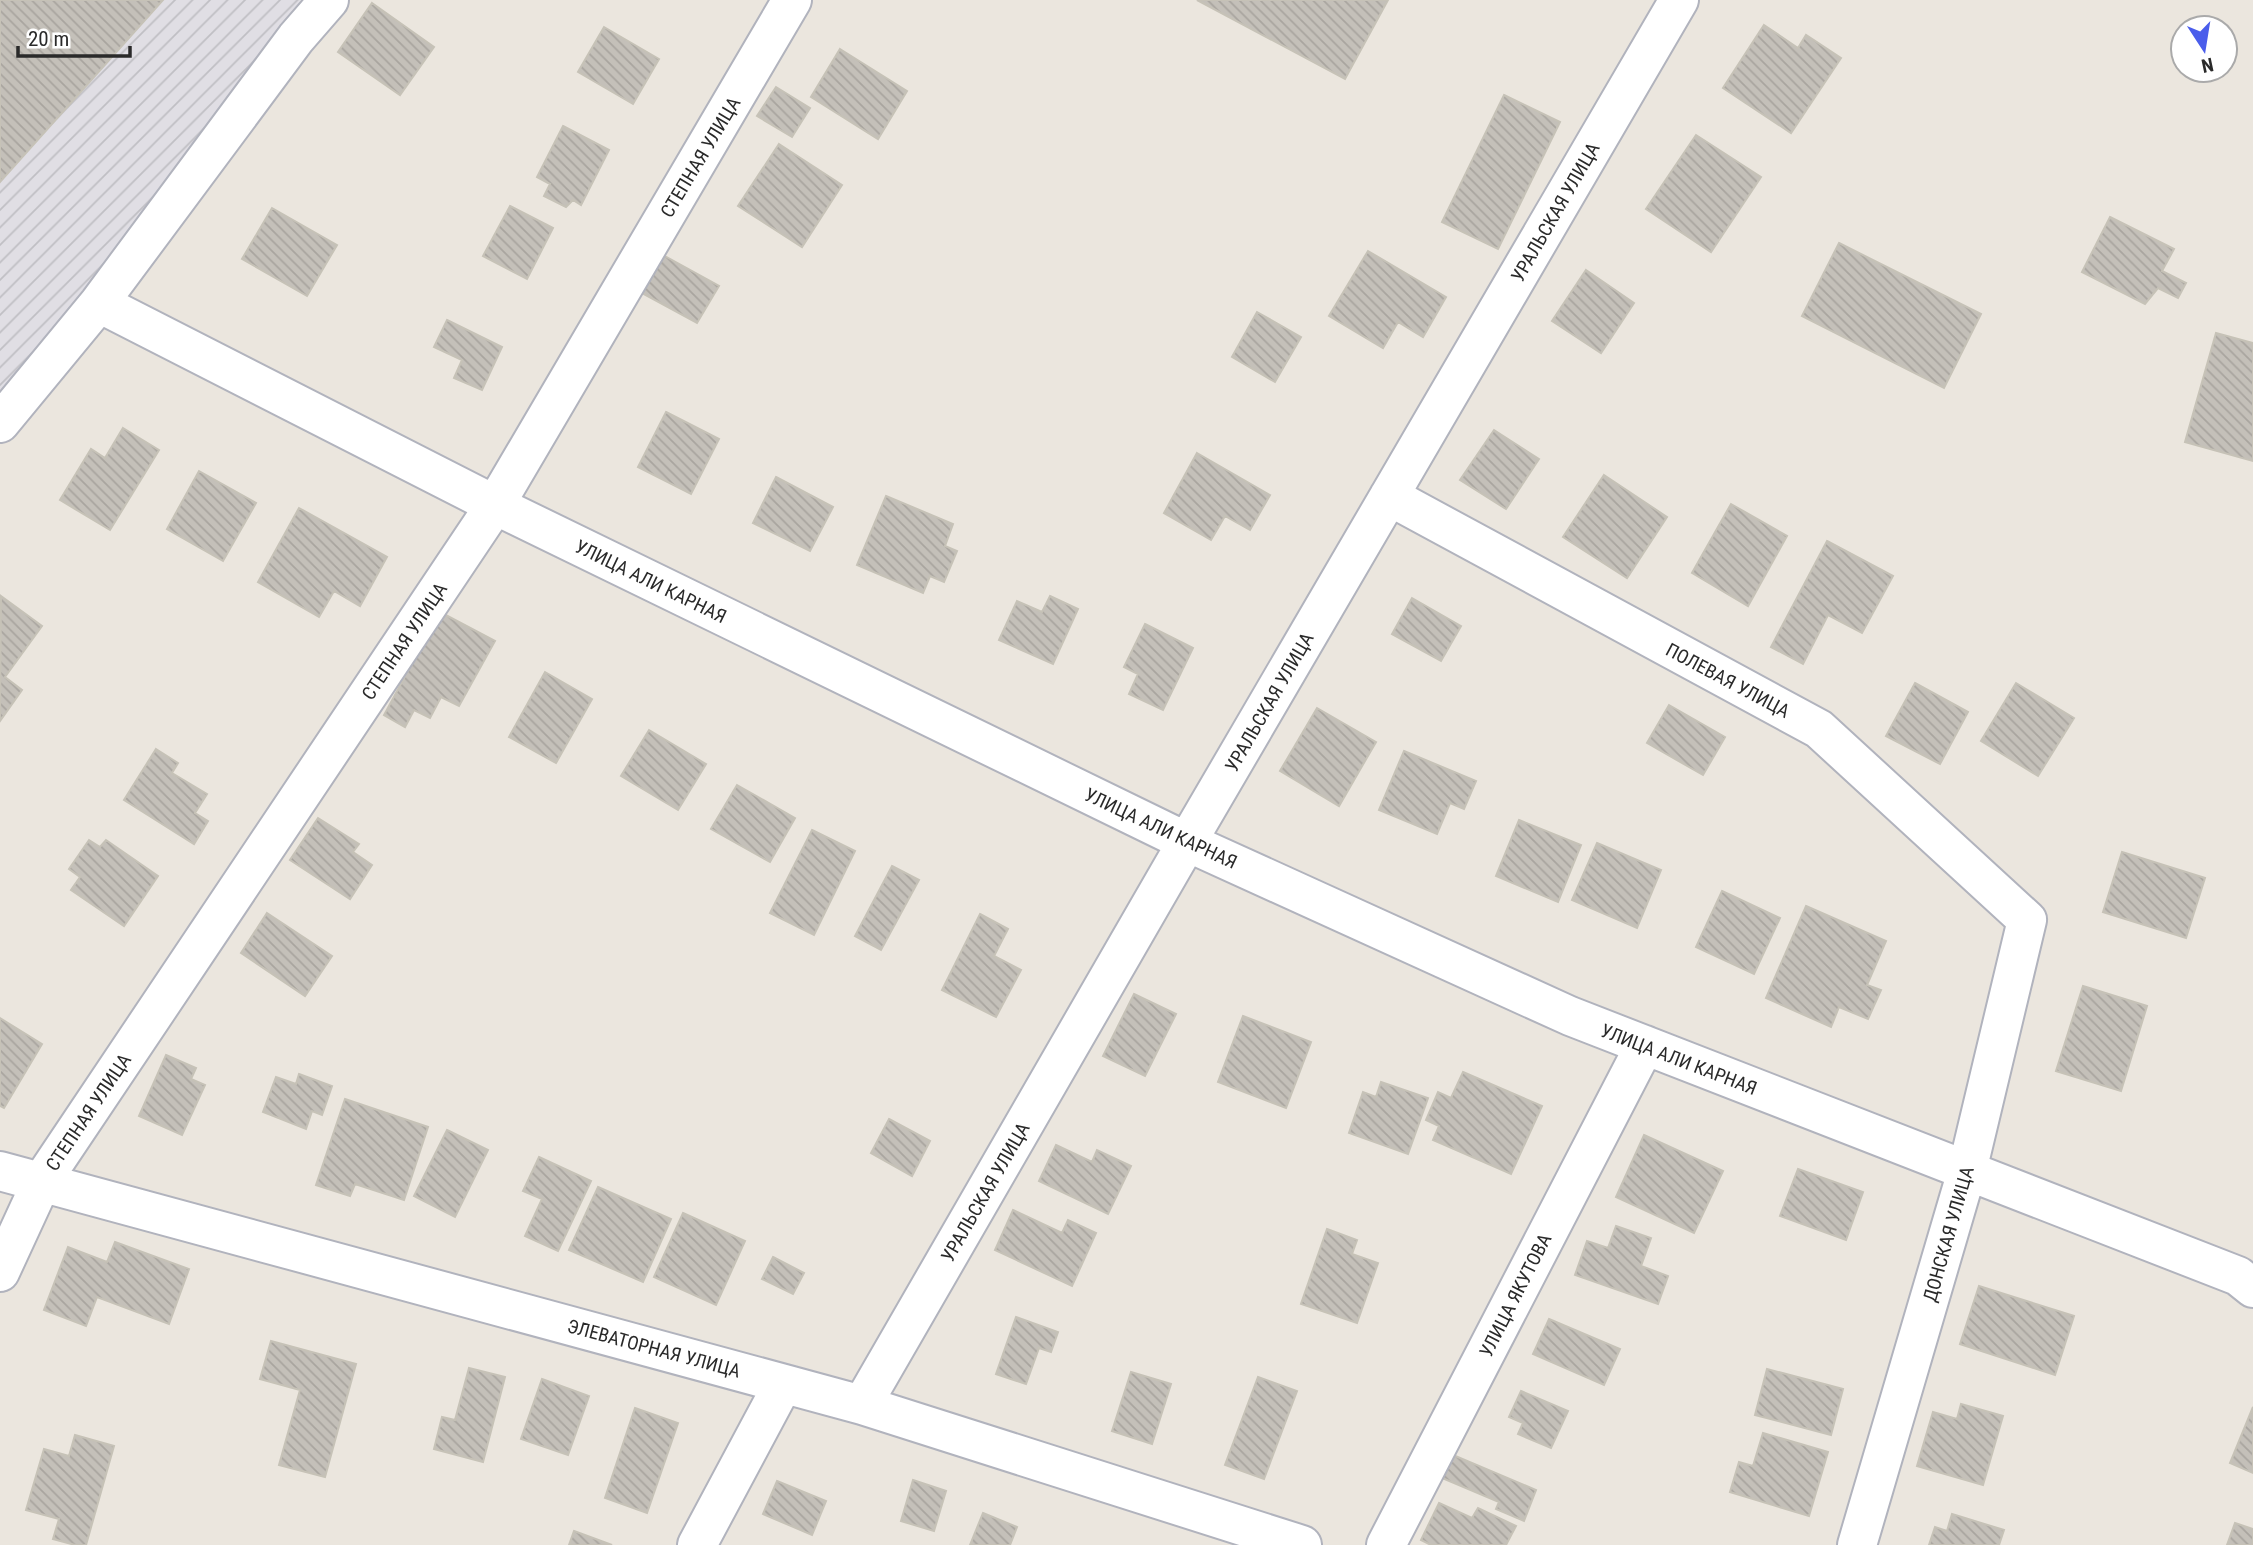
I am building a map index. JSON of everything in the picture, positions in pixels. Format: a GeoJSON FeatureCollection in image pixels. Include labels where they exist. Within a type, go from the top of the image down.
{"type":"FeatureCollection","features":[{"type":"Feature","properties":{"kind":"street"},"geometry":{"type":"LineString","coordinates":[[0,423],[99,303],[296,38],[329,0]]}},
{"type":"Feature","properties":{"kind":"street","name":"СТЕПНАЯ УЛИЦА"},"geometry":{"type":"LineString","coordinates":[[0,1272],[42,1181],[495,505],[792,0]]}},
{"type":"Feature","properties":{"kind":"street","name":"УРАЛЬСКАЯ УЛИЦА"},"geometry":{"type":"LineString","coordinates":[[862,1405],[1679,0]]}},
{"type":"Feature","properties":{"kind":"street","name":"УЛИЦА АЛИ КАРНАЯ"},"geometry":{"type":"LineString","coordinates":[[99,303],[495,505],[1187,842],[1570,1016],[2238,1276],[2253,1288]]}},
{"type":"Feature","properties":{"kind":"street","name":"ПОЛЕВАЯ УЛИЦА"},"geometry":{"type":"LineString","coordinates":[[1389,496],[1819,729],[2027,920]]}},
{"type":"Feature","properties":{"kind":"street","name":"ДОНСКАЯ УЛИЦА"},"geometry":{"type":"LineString","coordinates":[[1857,1545],[1967,1171],[2027,920]]}},
{"type":"Feature","properties":{"kind":"street","name":"УЛИЦА ЯКУТОВА"},"geometry":{"type":"LineString","coordinates":[[1385,1545],[1645,1045]]}},
{"type":"Feature","properties":{"kind":"street","name":"ЭЛЕВАТОРНАЯ УЛИЦА"},"geometry":{"type":"LineString","coordinates":[[0,1171],[862,1405],[1302,1545]]}},
{"type":"Feature","properties":{"kind":"street"},"geometry":{"type":"LineString","coordinates":[[697,1545],[783,1384]]}},
{"type":"Feature","properties":{"kind":"shaded area"},"geometry":{"type":"Polygon","coordinates":[[[0,0],[348,0],[0,423],[0,0]]]}},
{"type":"Feature","properties":{"kind":"building"},"geometry":{"type":"Polygon","coordinates":[[[0,0],[163,0],[0,182],[0,0]]]}},
{"type":"Feature","properties":{"kind":"building"},"geometry":{"type":"Polygon","coordinates":[[[1197,0],[1388,0],[1345,79],[1197,0]]]}},
{"type":"Feature","properties":{"kind":"building"},"geometry":{"type":"Polygon","coordinates":[[[372,3],[434,47],[400,95],[338,52],[372,3]]]}},
{"type":"Feature","properties":{"kind":"building"},"geometry":{"type":"Polygon","coordinates":[[[1764,25],[1798,48],[1806,35],[1841,58],[1791,133],[1723,88],[1764,25]]]}},
{"type":"Feature","properties":{"kind":"building"},"geometry":{"type":"Polygon","coordinates":[[[604,27],[659,59],[633,104],[578,72],[604,27]]]}},
{"type":"Feature","properties":{"kind":"building"},"geometry":{"type":"Polygon","coordinates":[[[840,49],[907,91],[878,139],[811,97],[840,49]]]}},
{"type":"Feature","properties":{"kind":"building"},"geometry":{"type":"Polygon","coordinates":[[[776,87],[810,108],[792,137],[757,116],[776,87]]]}},
{"type":"Feature","properties":{"kind":"building"},"geometry":{"type":"Polygon","coordinates":[[[1504,95],[1560,122],[1498,249],[1442,222],[1504,95]]]}},
{"type":"Feature","properties":{"kind":"building"},"geometry":{"type":"Polygon","coordinates":[[[563,126],[609,150],[581,205],[573,200],[566,207],[544,196],[550,184],[537,177],[563,126]]]}},
{"type":"Feature","properties":{"kind":"building"},"geometry":{"type":"Polygon","coordinates":[[[1696,135],[1761,177],[1711,252],[1646,209],[1696,135]]]}},
{"type":"Feature","properties":{"kind":"building"},"geometry":{"type":"Polygon","coordinates":[[[779,144],[842,185],[802,247],[738,206],[779,144]]]}},
{"type":"Feature","properties":{"kind":"building"},"geometry":{"type":"Polygon","coordinates":[[[510,206],[553,228],[527,279],[483,256],[510,206]]]}},
{"type":"Feature","properties":{"kind":"building"},"geometry":{"type":"Polygon","coordinates":[[[272,208],[337,245],[307,296],[242,259],[272,208]]]}},
{"type":"Feature","properties":{"kind":"building"},"geometry":{"type":"Polygon","coordinates":[[[2110,217],[2174,249],[2162,271],[2186,283],[2178,298],[2158,288],[2145,304],[2082,272],[2110,217]]]}},
{"type":"Feature","properties":{"kind":"building"},"geometry":{"type":"Polygon","coordinates":[[[1839,243],[1981,314],[1944,388],[1802,316],[1839,243]]]}},
{"type":"Feature","properties":{"kind":"building"},"geometry":{"type":"Polygon","coordinates":[[[1368,251],[1446,297],[1423,337],[1398,322],[1383,348],[1329,316],[1368,251]]]}},
{"type":"Feature","properties":{"kind":"building"},"geometry":{"type":"Polygon","coordinates":[[[663,255],[719,286],[697,323],[642,293],[663,255]]]}},
{"type":"Feature","properties":{"kind":"building"},"geometry":{"type":"Polygon","coordinates":[[[1586,270],[1634,303],[1601,353],[1552,321],[1586,270]]]}},
{"type":"Feature","properties":{"kind":"building"},"geometry":{"type":"Polygon","coordinates":[[[1257,312],[1301,337],[1275,382],[1232,357],[1257,312]]]}},
{"type":"Feature","properties":{"kind":"building"},"geometry":{"type":"Polygon","coordinates":[[[447,320],[502,347],[482,390],[454,378],[462,360],[434,347],[447,320]]]}},
{"type":"Feature","properties":{"kind":"building"},"geometry":{"type":"Polygon","coordinates":[[[2216,333],[2253,343],[2253,461],[2185,442],[2216,333]]]}},
{"type":"Feature","properties":{"kind":"building"},"geometry":{"type":"Polygon","coordinates":[[[666,412],[719,439],[691,494],[638,467],[666,412]]]}},
{"type":"Feature","properties":{"kind":"building"},"geometry":{"type":"Polygon","coordinates":[[[123,428],[159,450],[110,530],[60,500],[91,449],[105,458],[123,428]]]}},
{"type":"Feature","properties":{"kind":"building"},"geometry":{"type":"Polygon","coordinates":[[[1494,430],[1539,459],[1506,509],[1460,480],[1494,430]]]}},
{"type":"Feature","properties":{"kind":"building"},"geometry":{"type":"Polygon","coordinates":[[[1197,453],[1270,495],[1250,530],[1225,516],[1211,540],[1164,513],[1197,453]]]}},
{"type":"Feature","properties":{"kind":"building"},"geometry":{"type":"Polygon","coordinates":[[[199,471],[256,503],[223,561],[167,529],[199,471]]]}},
{"type":"Feature","properties":{"kind":"building"},"geometry":{"type":"Polygon","coordinates":[[[1604,475],[1667,517],[1627,578],[1563,537],[1604,475]]]}},
{"type":"Feature","properties":{"kind":"building"},"geometry":{"type":"Polygon","coordinates":[[[776,477],[833,507],[810,551],[753,523],[776,477]]]}},
{"type":"Feature","properties":{"kind":"building"},"geometry":{"type":"Polygon","coordinates":[[[886,496],[953,524],[945,546],[957,551],[944,582],[930,576],[923,593],[857,565],[886,496]]]}},
{"type":"Feature","properties":{"kind":"building"},"geometry":{"type":"Polygon","coordinates":[[[1731,504],[1787,536],[1748,606],[1692,573],[1731,504]]]}},
{"type":"Feature","properties":{"kind":"building"},"geometry":{"type":"Polygon","coordinates":[[[299,508],[387,557],[360,606],[334,591],[319,617],[258,582],[299,508]]]}},
{"type":"Feature","properties":{"kind":"building"},"geometry":{"type":"Polygon","coordinates":[[[1827,541],[1893,576],[1862,633],[1828,615],[1803,664],[1771,647],[1827,541]]]}},
{"type":"Feature","properties":{"kind":"building"},"geometry":{"type":"Polygon","coordinates":[[[1,596],[42,626],[5,677],[22,690],[0,721],[1,596]]]}},
{"type":"Feature","properties":{"kind":"building"},"geometry":{"type":"Polygon","coordinates":[[[1050,596],[1078,609],[1053,664],[999,640],[1017,601],[1042,612],[1050,596]]]}},
{"type":"Feature","properties":{"kind":"building"},"geometry":{"type":"Polygon","coordinates":[[[1412,598],[1461,626],[1441,661],[1392,634],[1412,598]]]}},
{"type":"Feature","properties":{"kind":"building"},"geometry":{"type":"Polygon","coordinates":[[[440,612],[495,641],[459,706],[441,697],[430,718],[414,710],[405,727],[384,715],[440,612]]]}},
{"type":"Feature","properties":{"kind":"building"},"geometry":{"type":"Polygon","coordinates":[[[1145,624],[1193,648],[1163,710],[1129,694],[1138,674],[1124,667],[1145,624]]]}},
{"type":"Feature","properties":{"kind":"building"},"geometry":{"type":"Polygon","coordinates":[[[545,672],[592,699],[556,763],[509,737],[545,672]]]}},
{"type":"Feature","properties":{"kind":"building"},"geometry":{"type":"Polygon","coordinates":[[[1915,683],[1968,712],[1940,764],[1886,736],[1915,683]]]}},
{"type":"Feature","properties":{"kind":"building"},"geometry":{"type":"Polygon","coordinates":[[[2016,683],[2074,718],[2038,776],[1981,741],[2016,683]]]}},
{"type":"Feature","properties":{"kind":"building"},"geometry":{"type":"Polygon","coordinates":[[[1669,705],[1725,737],[1703,775],[1647,743],[1669,705]]]}},
{"type":"Feature","properties":{"kind":"building"},"geometry":{"type":"Polygon","coordinates":[[[1317,708],[1376,742],[1339,806],[1280,771],[1317,708]]]}},
{"type":"Feature","properties":{"kind":"building"},"geometry":{"type":"Polygon","coordinates":[[[649,730],[706,764],[678,810],[621,776],[649,730]]]}},
{"type":"Feature","properties":{"kind":"building"},"geometry":{"type":"Polygon","coordinates":[[[156,749],[178,763],[172,773],[207,794],[195,813],[208,821],[194,844],[124,800],[156,749]]]}},
{"type":"Feature","properties":{"kind":"building"},"geometry":{"type":"Polygon","coordinates":[[[1404,751],[1476,781],[1464,809],[1450,803],[1437,834],[1379,810],[1404,751]]]}},
{"type":"Feature","properties":{"kind":"building"},"geometry":{"type":"Polygon","coordinates":[[[737,785],[795,818],[770,862],[711,829],[737,785]]]}},
{"type":"Feature","properties":{"kind":"building"},"geometry":{"type":"Polygon","coordinates":[[[318,818],[359,844],[353,852],[372,865],[350,899],[290,860],[318,818]]]}},
{"type":"Feature","properties":{"kind":"building"},"geometry":{"type":"Polygon","coordinates":[[[1519,820],[1581,845],[1558,902],[1496,876],[1519,820]]]}},
{"type":"Feature","properties":{"kind":"building"},"geometry":{"type":"Polygon","coordinates":[[[812,830],[855,851],[814,935],[770,913],[812,830]]]}},
{"type":"Feature","properties":{"kind":"building"},"geometry":{"type":"Polygon","coordinates":[[[89,840],[100,847],[106,840],[158,876],[124,926],[71,890],[80,877],[69,869],[89,840]]]}},
{"type":"Feature","properties":{"kind":"building"},"geometry":{"type":"Polygon","coordinates":[[[1597,843],[1661,870],[1637,928],[1572,900],[1597,843]]]}},
{"type":"Feature","properties":{"kind":"building"},"geometry":{"type":"Polygon","coordinates":[[[2122,852],[2205,878],[2186,938],[2103,912],[2122,852]]]}},
{"type":"Feature","properties":{"kind":"building"},"geometry":{"type":"Polygon","coordinates":[[[892,866],[919,880],[881,950],[855,936],[892,866]]]}},
{"type":"Feature","properties":{"kind":"building"},"geometry":{"type":"Polygon","coordinates":[[[1722,891],[1780,918],[1754,974],[1696,947],[1722,891]]]}},
{"type":"Feature","properties":{"kind":"building"},"geometry":{"type":"Polygon","coordinates":[[[1806,906],[1886,941],[1867,985],[1881,990],[1868,1019],[1839,1007],[1831,1027],[1766,998],[1806,906]]]}},
{"type":"Feature","properties":{"kind":"building"},"geometry":{"type":"Polygon","coordinates":[[[267,913],[332,956],[305,996],[241,953],[267,913]]]}},
{"type":"Feature","properties":{"kind":"building"},"geometry":{"type":"Polygon","coordinates":[[[980,914],[1008,929],[994,956],[1021,970],[996,1017],[942,990],[980,914]]]}},
{"type":"Feature","properties":{"kind":"building"},"geometry":{"type":"Polygon","coordinates":[[[2083,986],[2147,1006],[2121,1091],[2056,1071],[2083,986]]]}},
{"type":"Feature","properties":{"kind":"building"},"geometry":{"type":"Polygon","coordinates":[[[1134,994],[1176,1014],[1145,1076],[1103,1056],[1134,994]]]}},
{"type":"Feature","properties":{"kind":"building"},"geometry":{"type":"Polygon","coordinates":[[[1243,1016],[1311,1042],[1286,1108],[1218,1082],[1243,1016]]]}},
{"type":"Feature","properties":{"kind":"building"},"geometry":{"type":"Polygon","coordinates":[[[0,1018],[42,1044],[4,1108],[0,1106],[0,1018]]]}},
{"type":"Feature","properties":{"kind":"building"},"geometry":{"type":"Polygon","coordinates":[[[166,1055],[196,1068],[191,1079],[205,1085],[182,1135],[139,1116],[166,1055]]]}},
{"type":"Feature","properties":{"kind":"building"},"geometry":{"type":"Polygon","coordinates":[[[1463,1072],[1542,1106],[1511,1174],[1433,1140],[1439,1126],[1426,1120],[1438,1092],[1451,1098],[1463,1072]]]}},
{"type":"Feature","properties":{"kind":"building"},"geometry":{"type":"Polygon","coordinates":[[[299,1074],[332,1086],[322,1115],[312,1111],[306,1129],[263,1112],[276,1077],[296,1084],[299,1074]]]}},
{"type":"Feature","properties":{"kind":"building"},"geometry":{"type":"Polygon","coordinates":[[[1381,1082],[1428,1098],[1408,1154],[1349,1133],[1363,1092],[1376,1097],[1381,1082]]]}},
{"type":"Feature","properties":{"kind":"building"},"geometry":{"type":"Polygon","coordinates":[[[345,1099],[428,1127],[404,1200],[355,1184],[350,1196],[316,1185],[345,1099]]]}},
{"type":"Feature","properties":{"kind":"building"},"geometry":{"type":"Polygon","coordinates":[[[889,1119],[930,1141],[912,1176],[871,1153],[889,1119]]]}},
{"type":"Feature","properties":{"kind":"building"},"geometry":{"type":"Polygon","coordinates":[[[447,1130],[488,1150],[455,1217],[414,1196],[447,1130]]]}},
{"type":"Feature","properties":{"kind":"building"},"geometry":{"type":"Polygon","coordinates":[[[1644,1135],[1723,1171],[1694,1233],[1616,1197],[1644,1135]]]}},
{"type":"Feature","properties":{"kind":"building"},"geometry":{"type":"Polygon","coordinates":[[[1056,1145],[1092,1162],[1097,1150],[1131,1166],[1108,1214],[1039,1181],[1056,1145]]]}},
{"type":"Feature","properties":{"kind":"building"},"geometry":{"type":"Polygon","coordinates":[[[539,1157],[591,1181],[558,1251],[525,1236],[542,1199],[523,1191],[539,1157]]]}},
{"type":"Feature","properties":{"kind":"building"},"geometry":{"type":"Polygon","coordinates":[[[1798,1169],[1863,1192],[1846,1240],[1780,1216],[1798,1169]]]}},
{"type":"Feature","properties":{"kind":"building"},"geometry":{"type":"Polygon","coordinates":[[[598,1187],[671,1219],[643,1282],[569,1250],[598,1187]]]}},
{"type":"Feature","properties":{"kind":"building"},"geometry":{"type":"Polygon","coordinates":[[[1013,1210],[1062,1233],[1068,1220],[1096,1233],[1072,1286],[995,1250],[1013,1210]]]}},
{"type":"Feature","properties":{"kind":"building"},"geometry":{"type":"Polygon","coordinates":[[[683,1213],[745,1241],[716,1305],[654,1277],[683,1213]]]}},
{"type":"Feature","properties":{"kind":"building"},"geometry":{"type":"Polygon","coordinates":[[[1616,1226],[1651,1238],[1641,1266],[1668,1276],[1658,1304],[1575,1275],[1587,1241],[1608,1248],[1616,1226]]]}},
{"type":"Feature","properties":{"kind":"building"},"geometry":{"type":"Polygon","coordinates":[[[1327,1229],[1357,1240],[1352,1254],[1378,1263],[1357,1323],[1301,1304],[1327,1229]]]}},
{"type":"Feature","properties":{"kind":"building"},"geometry":{"type":"Polygon","coordinates":[[[115,1242],[189,1269],[169,1324],[97,1297],[86,1326],[44,1310],[68,1247],[107,1262],[115,1242]]]}},
{"type":"Feature","properties":{"kind":"building"},"geometry":{"type":"Polygon","coordinates":[[[773,1257],[804,1273],[793,1294],[762,1279],[773,1257]]]}},
{"type":"Feature","properties":{"kind":"building"},"geometry":{"type":"Polygon","coordinates":[[[1979,1286],[2074,1316],[2055,1375],[1960,1344],[1979,1286]]]}},
{"type":"Feature","properties":{"kind":"building"},"geometry":{"type":"Polygon","coordinates":[[[1016,1317],[1058,1332],[1051,1352],[1039,1348],[1026,1384],[996,1374],[1016,1317]]]}},
{"type":"Feature","properties":{"kind":"building"},"geometry":{"type":"Polygon","coordinates":[[[1549,1319],[1620,1349],[1604,1385],[1533,1354],[1549,1319]]]}},
{"type":"Feature","properties":{"kind":"building"},"geometry":{"type":"Polygon","coordinates":[[[271,1341],[356,1364],[325,1477],[279,1465],[300,1390],[260,1379],[271,1341]]]}},
{"type":"Feature","properties":{"kind":"building"},"geometry":{"type":"Polygon","coordinates":[[[469,1368],[505,1377],[483,1462],[434,1449],[442,1417],[455,1420],[469,1368]]]}},
{"type":"Feature","properties":{"kind":"building"},"geometry":{"type":"Polygon","coordinates":[[[1767,1369],[1843,1389],[1831,1435],[1755,1415],[1767,1369]]]}},
{"type":"Feature","properties":{"kind":"building"},"geometry":{"type":"Polygon","coordinates":[[[1131,1372],[1171,1384],[1152,1444],[1112,1431],[1131,1372]]]}},
{"type":"Feature","properties":{"kind":"building"},"geometry":{"type":"Polygon","coordinates":[[[1258,1377],[1297,1391],[1264,1479],[1225,1465],[1258,1377]]]}},
{"type":"Feature","properties":{"kind":"building"},"geometry":{"type":"Polygon","coordinates":[[[542,1379],[589,1396],[568,1455],[521,1439],[542,1379]]]}},
{"type":"Feature","properties":{"kind":"building"},"geometry":{"type":"Polygon","coordinates":[[[1521,1391],[1568,1411],[1551,1448],[1518,1434],[1523,1423],[1509,1417],[1521,1391]]]}},
{"type":"Feature","properties":{"kind":"building"},"geometry":{"type":"Polygon","coordinates":[[[1961,1404],[2003,1416],[1983,1485],[1917,1466],[1933,1412],[1957,1419],[1961,1404]]]}},
{"type":"Feature","properties":{"kind":"building"},"geometry":{"type":"Polygon","coordinates":[[[2253,1407],[2253,1473],[2230,1463],[2253,1407]]]}},
{"type":"Feature","properties":{"kind":"building"},"geometry":{"type":"Polygon","coordinates":[[[635,1408],[678,1423],[647,1513],[605,1498],[635,1408]]]}},
{"type":"Feature","properties":{"kind":"building"},"geometry":{"type":"Polygon","coordinates":[[[1763,1433],[1828,1452],[1809,1516],[1730,1492],[1739,1462],[1753,1466],[1763,1433]]]}},
{"type":"Feature","properties":{"kind":"building"},"geometry":{"type":"Polygon","coordinates":[[[75,1435],[114,1446],[86,1545],[53,1539],[59,1519],[26,1510],[44,1449],[69,1456],[75,1435]]]}},
{"type":"Feature","properties":{"kind":"building"},"geometry":{"type":"Polygon","coordinates":[[[1453,1455],[1536,1490],[1524,1521],[1496,1509],[1499,1502],[1442,1478],[1453,1455]]]}},
{"type":"Feature","properties":{"kind":"building"},"geometry":{"type":"Polygon","coordinates":[[[913,1480],[946,1491],[934,1531],[901,1521],[913,1480]]]}},
{"type":"Feature","properties":{"kind":"building"},"geometry":{"type":"Polygon","coordinates":[[[777,1481],[826,1501],[812,1535],[763,1514],[777,1481]]]}},
{"type":"Feature","properties":{"kind":"building"},"geometry":{"type":"Polygon","coordinates":[[[1439,1503],[1472,1518],[1478,1508],[1516,1526],[1506,1545],[1431,1545],[1421,1540],[1439,1503]]]}},
{"type":"Feature","properties":{"kind":"building"},"geometry":{"type":"Polygon","coordinates":[[[983,1513],[1017,1527],[1010,1545],[970,1545],[983,1513]]]}},
{"type":"Feature","properties":{"kind":"building"},"geometry":{"type":"Polygon","coordinates":[[[1952,1514],[2004,1530],[1999,1545],[1929,1545],[1935,1527],[1947,1531],[1952,1514]]]}},
{"type":"Feature","properties":{"kind":"building"},"geometry":{"type":"Polygon","coordinates":[[[2235,1523],[2253,1529],[2253,1545],[2227,1545],[2235,1523]]]}},
{"type":"Feature","properties":{"kind":"building"},"geometry":{"type":"Polygon","coordinates":[[[574,1531],[612,1545],[569,1545],[574,1531]]]}}]}
